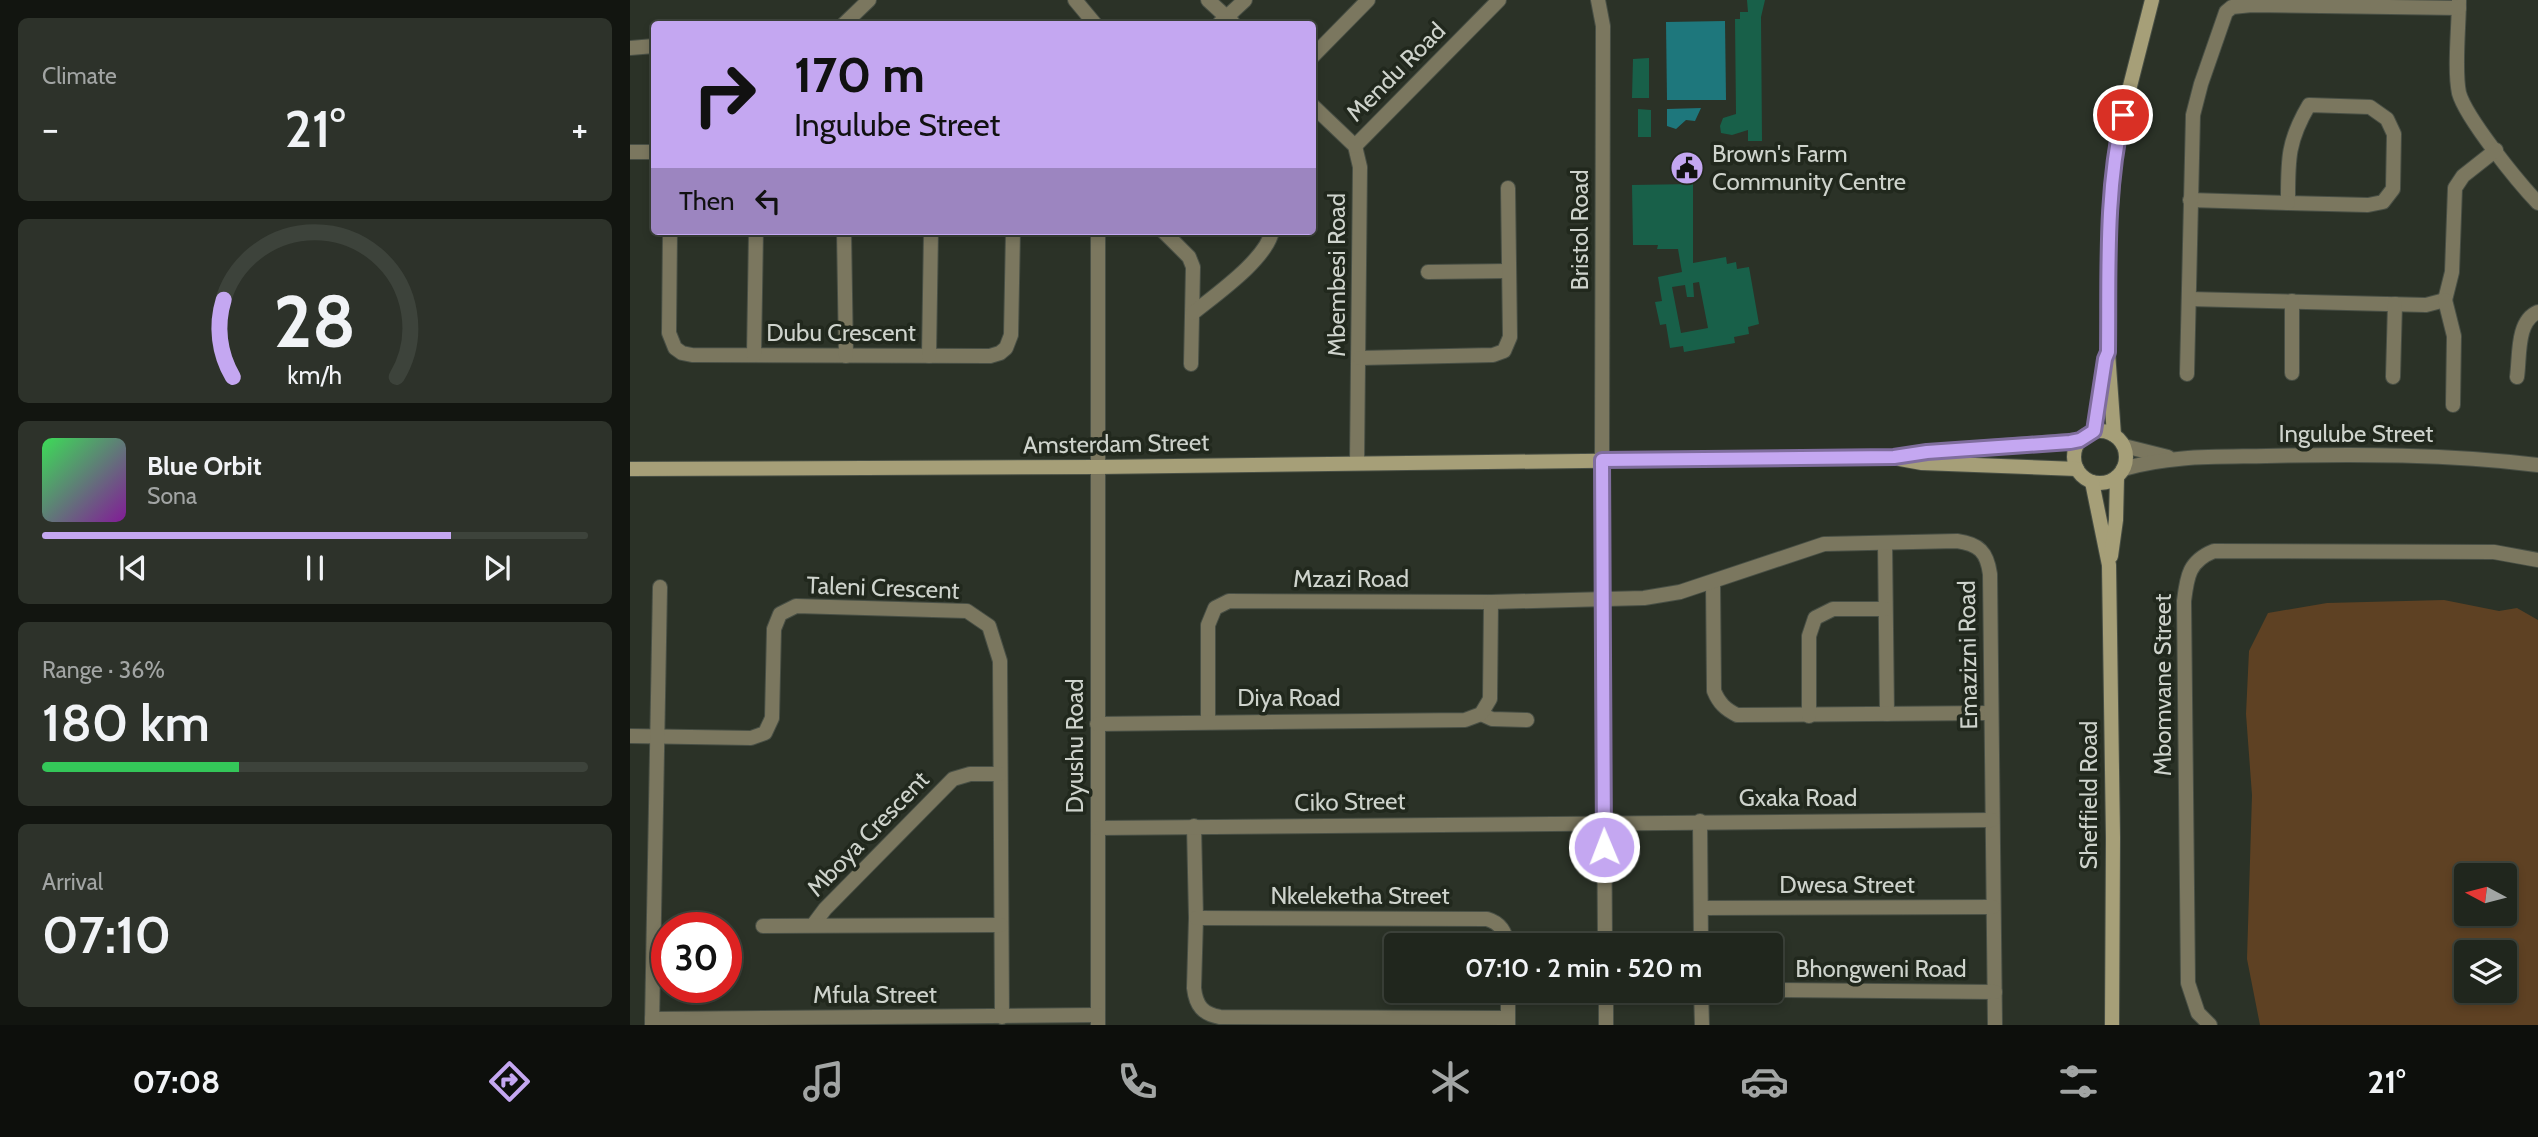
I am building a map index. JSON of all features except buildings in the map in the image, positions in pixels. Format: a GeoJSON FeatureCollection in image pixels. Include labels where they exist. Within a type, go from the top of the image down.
{"type":"FeatureCollection","features":[{"type":"Feature","properties":{"kind":"street"},"geometry":{"type":"LineString","coordinates":[[847,21],[869,0]]}},
{"type":"Feature","properties":{"kind":"street"},"geometry":{"type":"LineString","coordinates":[[1076,0],[1093,21]]}},
{"type":"Feature","properties":{"kind":"street"},"geometry":{"type":"LineString","coordinates":[[1208,0],[1226,21]]}},
{"type":"Feature","properties":{"kind":"street"},"geometry":{"type":"LineString","coordinates":[[1228,21],[1245,0]]}},
{"type":"Feature","properties":{"kind":"street"},"geometry":{"type":"LineString","coordinates":[[1316,53],[1368,0]]}},
{"type":"Feature","properties":{"kind":"street","name":"Mendu Road"},"geometry":{"type":"LineString","coordinates":[[1355,146],[1499,0]]}},
{"type":"Feature","properties":{"kind":"street","name":"Bristol Road"},"geometry":{"type":"LineString","coordinates":[[1598,0],[1603,26],[1605,933]]}},
{"type":"Feature","properties":{"kind":"street"},"geometry":{"type":"LineString","coordinates":[[2119,440],[2101,431],[2094,431],[2080,440],[2075,449],[2077,469],[2083,477],[2092,482],[2105,483],[2120,473],[2126,458],[2119,440],[2108,352],[2109,229],[2118,137],[2152,0]]}},
{"type":"Feature","properties":{"kind":"street"},"geometry":{"type":"LineString","coordinates":[[2187,374],[2190,200],[2196,103],[2225,12],[2232,7],[2459,4],[2458,89],[2467,110],[2538,203]]}},
{"type":"Feature","properties":{"kind":"street"},"geometry":{"type":"LineString","coordinates":[[630,48],[651,46]]}},
{"type":"Feature","properties":{"kind":"street"},"geometry":{"type":"LineString","coordinates":[[2190,200],[2368,205],[2383,202],[2393,189],[2394,134],[2387,119],[2370,107],[2309,105],[2296,127],[2288,153],[2288,202]]}},
{"type":"Feature","properties":{"kind":"street"},"geometry":{"type":"LineString","coordinates":[[1316,109],[1355,146]]}},
{"type":"Feature","properties":{"kind":"street","name":"Mbembesi Road"},"geometry":{"type":"LineString","coordinates":[[1355,146],[1360,167],[1357,463]]}},
{"type":"Feature","properties":{"kind":"street"},"geometry":{"type":"LineString","coordinates":[[2453,405],[2454,337],[2445,300],[2452,272],[2455,188],[2463,176],[2496,150]]}},
{"type":"Feature","properties":{"kind":"street"},"geometry":{"type":"LineString","coordinates":[[630,152],[651,152]]}},
{"type":"Feature","properties":{"kind":"street"},"geometry":{"type":"LineString","coordinates":[[1360,358],[1493,355],[1504,351],[1510,337],[1508,188]]}},
{"type":"Feature","properties":{"kind":"street","name":"Dubu Crescent"},"geometry":{"type":"LineString","coordinates":[[670,235],[669,333],[675,348],[682,353],[846,356],[1000,353],[1006,348],[1011,335],[1013,235]]}},
{"type":"Feature","properties":{"kind":"street"},"geometry":{"type":"LineString","coordinates":[[754,355],[756,235]]}},
{"type":"Feature","properties":{"kind":"street"},"geometry":{"type":"LineString","coordinates":[[844,235],[846,356]]}},
{"type":"Feature","properties":{"kind":"street"},"geometry":{"type":"LineString","coordinates":[[929,356],[930,235]]}},
{"type":"Feature","properties":{"kind":"street","name":"Dyushu Road"},"geometry":{"type":"LineString","coordinates":[[1098,235],[1098,1020]]}},
{"type":"Feature","properties":{"kind":"street"},"geometry":{"type":"LineString","coordinates":[[1167,235],[1192,263],[1194,274],[1191,364]]}},
{"type":"Feature","properties":{"kind":"street"},"geometry":{"type":"LineString","coordinates":[[1193,313],[1257,257],[1271,235]]}},
{"type":"Feature","properties":{"kind":"street"},"geometry":{"type":"LineString","coordinates":[[1428,272],[1509,271]]}},
{"type":"Feature","properties":{"kind":"street"},"geometry":{"type":"LineString","coordinates":[[2189,299],[2395,304],[2433,304],[2445,300]]}},
{"type":"Feature","properties":{"kind":"street"},"geometry":{"type":"LineString","coordinates":[[2291,301],[2292,373]]}},
{"type":"Feature","properties":{"kind":"street"},"geometry":{"type":"LineString","coordinates":[[2393,377],[2395,304]]}},
{"type":"Feature","properties":{"kind":"street"},"geometry":{"type":"LineString","coordinates":[[2517,377],[2522,331],[2527,321],[2538,312]]}},
{"type":"Feature","properties":{"kind":"street"},"geometry":{"type":"LineString","coordinates":[[2094,431],[2108,352]]}},
{"type":"Feature","properties":{"kind":"street"},"geometry":{"type":"LineString","coordinates":[[1602,460],[1894,457],[2080,440]]}},
{"type":"Feature","properties":{"kind":"street","name":"Ingulube Street"},"geometry":{"type":"LineString","coordinates":[[2119,440],[2173,458]]}},
{"type":"Feature","properties":{"kind":"street","name":"Ingulube Street"},"geometry":{"type":"LineString","coordinates":[[2120,473],[2173,458],[2369,454],[2538,465]]}},
{"type":"Feature","properties":{"kind":"street"},"geometry":{"type":"LineString","coordinates":[[1894,457],[1922,463],[2077,469]]}},
{"type":"Feature","properties":{"kind":"street","name":"Amsterdam Street"},"geometry":{"type":"LineString","coordinates":[[630,468],[1097,467],[1602,460]]}},
{"type":"Feature","properties":{"kind":"street","name":"Sheffield Road"},"geometry":{"type":"LineString","coordinates":[[2112,1025],[2113,838],[2109,565],[2120,473]]}},
{"type":"Feature","properties":{"kind":"street","name":"Sheffield Road"},"geometry":{"type":"LineString","coordinates":[[2092,482],[2109,565]]}},
{"type":"Feature","properties":{"kind":"street","name":"Emazizni Road"},"geometry":{"type":"LineString","coordinates":[[1603,600],[1659,596],[1713,582],[1811,547],[1842,543],[1957,541],[1976,545],[1983,551],[1988,559],[1990,574],[1995,1025]]}},
{"type":"Feature","properties":{"kind":"street"},"geometry":{"type":"LineString","coordinates":[[1885,543],[1887,714]]}},
{"type":"Feature","properties":{"kind":"street","name":"Mbomvane Street"},"geometry":{"type":"LineString","coordinates":[[2210,1025],[2198,1013],[2188,983],[2184,601],[2187,580],[2195,562],[2214,551],[2494,552],[2538,560]]}},
{"type":"Feature","properties":{"kind":"street"},"geometry":{"type":"LineString","coordinates":[[1713,582],[1712,678],[1719,702],[1737,715],[1992,713]]}},
{"type":"Feature","properties":{"kind":"street"},"geometry":{"type":"LineString","coordinates":[[652,1022],[660,587]]}},
{"type":"Feature","properties":{"kind":"street","name":"Mzazi Road"},"geometry":{"type":"LineString","coordinates":[[1208,722],[1208,625],[1215,608],[1229,601],[1603,600]]}},
{"type":"Feature","properties":{"kind":"street"},"geometry":{"type":"LineString","coordinates":[[1481,714],[1490,699],[1491,602]]}},
{"type":"Feature","properties":{"kind":"street","name":"Taleni Crescent"},"geometry":{"type":"LineString","coordinates":[[656,737],[751,738],[765,733],[772,718],[774,629],[780,614],[796,606],[967,611],[989,626],[1000,662],[1002,1017]]}},
{"type":"Feature","properties":{"kind":"street"},"geometry":{"type":"LineString","coordinates":[[1809,716],[1809,636],[1815,618],[1833,609],[1885,609]]}},
{"type":"Feature","properties":{"kind":"street","name":"Diya Road"},"geometry":{"type":"LineString","coordinates":[[1097,724],[1465,720],[1481,714],[1492,719],[1527,720]]}},
{"type":"Feature","properties":{"kind":"street"},"geometry":{"type":"LineString","coordinates":[[630,736],[656,737]]}},
{"type":"Feature","properties":{"kind":"street","name":"Mboya Crescent"},"geometry":{"type":"LineString","coordinates":[[813,925],[825,909],[953,779],[970,774],[999,774]]}},
{"type":"Feature","properties":{"kind":"street","name":"Gxaka Road"},"geometry":{"type":"LineString","coordinates":[[1604,822],[1992,820]]}},
{"type":"Feature","properties":{"kind":"street"},"geometry":{"type":"LineString","coordinates":[[1700,821],[1701,933]]}},
{"type":"Feature","properties":{"kind":"street","name":"Ciko Street"},"geometry":{"type":"LineString","coordinates":[[1098,828],[1604,822]]}},
{"type":"Feature","properties":{"kind":"street"},"geometry":{"type":"LineString","coordinates":[[1194,826],[1196,999],[1199,1007],[1213,1015],[1508,1022],[1508,1003]]}},
{"type":"Feature","properties":{"kind":"street","name":"Dwesa Street"},"geometry":{"type":"LineString","coordinates":[[1701,908],[1993,907]]}},
{"type":"Feature","properties":{"kind":"street","name":"Nkeleketha Street"},"geometry":{"type":"LineString","coordinates":[[1196,918],[1487,919],[1498,924],[1505,933]]}},
{"type":"Feature","properties":{"kind":"street","name":"Mboya Crescent"},"geometry":{"type":"LineString","coordinates":[[763,926],[1001,925]]}},
{"type":"Feature","properties":{"kind":"street","name":"Bhongweni Road"},"geometry":{"type":"LineString","coordinates":[[1783,990],[1995,992]]}},
{"type":"Feature","properties":{"kind":"street"},"geometry":{"type":"LineString","coordinates":[[1606,1003],[1606,1025]]}},
{"type":"Feature","properties":{"kind":"street"},"geometry":{"type":"LineString","coordinates":[[1701,1003],[1702,1025]]}},
{"type":"Feature","properties":{"kind":"street","name":"Mfula Street"},"geometry":{"type":"LineString","coordinates":[[652,1022],[1002,1017],[1098,1020]]}},
{"type":"Feature","properties":{"kind":"shaded area"},"geometry":{"type":"Polygon","coordinates":[[[2444,600],[2499,611],[2517,608],[2538,620],[2538,1025],[2260,1025],[2247,959],[2252,795],[2246,714],[2249,651],[2268,613],[2327,603],[2444,600]]]}},
{"type":"Feature","properties":{"kind":"water"},"geometry":{"type":"Polygon","coordinates":[[[1725,21],[1726,100],[1667,100],[1666,22],[1725,21]]]}},
{"type":"Feature","properties":{"kind":"water"},"geometry":{"type":"Polygon","coordinates":[[[1701,108],[1695,121],[1686,120],[1676,129],[1667,126],[1667,109],[1701,108]]]}},
{"type":"Feature","properties":{"kind":"place","name":"Brown's Farm Community Centre"},"geometry":{"type":"Point","coordinates":[1687,168]}},
{"type":"Feature","properties":{"kind":"route"},"geometry":{"type":"LineString","coordinates":[[1604,847],[1602,460],[1894,457],[1927,452],[2070,442],[2080,440],[2094,431],[2108,352],[2109,229],[2118,137],[2123,115]]}}]}
